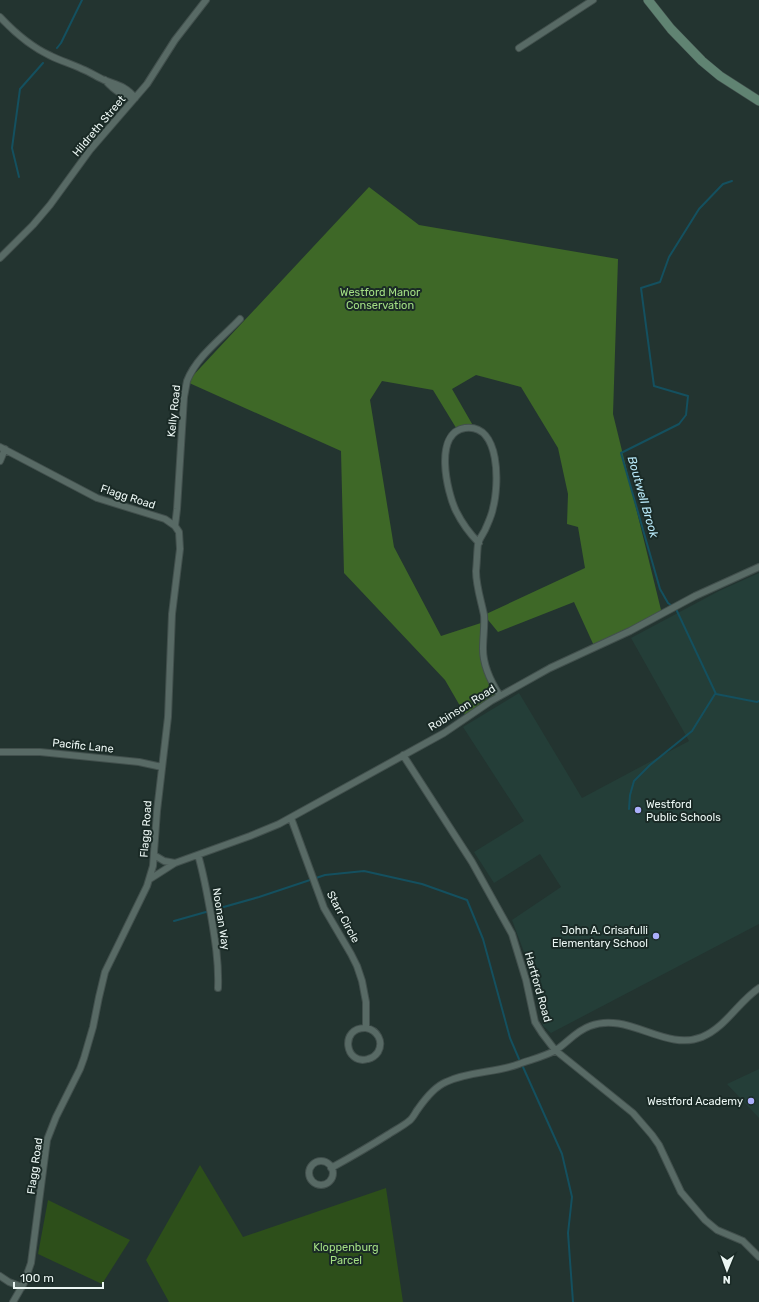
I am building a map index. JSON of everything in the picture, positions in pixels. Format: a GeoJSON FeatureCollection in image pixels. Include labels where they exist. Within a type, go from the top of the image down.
{"type":"FeatureCollection","features":[{"type":"Feature","properties":{"kind":"main road"},"geometry":{"type":"LineString","coordinates":[[648,0],[675,33],[702,61],[720,76],[759,101]]}},
{"type":"Feature","properties":{"kind":"street","name":"Hildreth Street"},"geometry":{"type":"LineString","coordinates":[[0,258],[33,225],[50,205],[90,150],[150,79],[175,40],[206,0]]}},
{"type":"Feature","properties":{"kind":"street"},"geometry":{"type":"LineString","coordinates":[[519,48],[593,0]]}},
{"type":"Feature","properties":{"kind":"street"},"geometry":{"type":"LineString","coordinates":[[0,17],[17,34],[40,51],[105,80],[113,82],[130,92],[135,98]]}},
{"type":"Feature","properties":{"kind":"street","name":"Kelly Road"},"geometry":{"type":"LineString","coordinates":[[175,526],[184,397],[187,382],[192,371],[213,346],[240,319]]}},
{"type":"Feature","properties":{"kind":"street"},"geometry":{"type":"LineString","coordinates":[[478,543],[466,529],[457,512],[452,501],[447,480],[446,456],[449,441],[458,431],[466,428],[479,430],[486,436],[490,443],[496,463],[497,485],[493,509],[487,526],[478,543],[476,577],[484,622],[483,656],[491,681],[500,696]]}},
{"type":"Feature","properties":{"kind":"street"},"geometry":{"type":"LineString","coordinates":[[0,461],[3,448]]}},
{"type":"Feature","properties":{"kind":"street","name":"Flagg Road"},"geometry":{"type":"LineString","coordinates":[[3,448],[92,496],[165,519],[175,526],[179,532],[180,549],[172,618],[168,717],[157,811],[154,855],[150,879],[105,972],[98,997],[93,1027],[84,1058],[78,1074],[56,1117],[47,1140],[29,1270],[22,1287],[13,1302]]}},
{"type":"Feature","properties":{"kind":"street","name":"Robinson Road"},"geometry":{"type":"LineString","coordinates":[[150,879],[175,863],[266,830],[291,818],[444,733],[500,696],[550,668],[630,631],[702,592],[759,567]]}},
{"type":"Feature","properties":{"kind":"street","name":"Pacific Lane"},"geometry":{"type":"LineString","coordinates":[[0,752],[40,752],[139,762],[162,767]]}},
{"type":"Feature","properties":{"kind":"street","name":"Hartford Road"},"geometry":{"type":"LineString","coordinates":[[403,755],[472,862],[504,918],[517,948],[535,1022],[555,1050],[633,1113],[652,1135],[659,1145],[682,1192],[705,1220],[717,1230],[743,1241],[759,1257]]}},
{"type":"Feature","properties":{"kind":"street","name":"Starr Circle"},"geometry":{"type":"LineString","coordinates":[[291,818],[324,908],[351,954],[362,981],[366,1002],[366,1028]]}},
{"type":"Feature","properties":{"kind":"street"},"geometry":{"type":"LineString","coordinates":[[154,855],[164,861],[175,863]]}},
{"type":"Feature","properties":{"kind":"street","name":"Noonan Way"},"geometry":{"type":"LineString","coordinates":[[198,855],[205,876],[210,907],[218,968],[218,988]]}},
{"type":"Feature","properties":{"kind":"street"},"geometry":{"type":"LineString","coordinates":[[331,1168],[362,1151],[409,1121],[426,1097],[445,1082],[465,1076],[513,1066],[555,1050],[578,1031],[599,1023],[607,1022],[621,1024],[672,1039],[685,1040],[702,1037],[718,1027],[759,988]]}},
{"type":"Feature","properties":{"kind":"street"},"geometry":{"type":"LineString","coordinates":[[359,1028],[366,1028],[375,1032],[379,1038],[380,1044],[379,1051],[375,1056],[362,1060],[356,1058],[351,1053],[348,1044],[350,1037],[354,1032],[359,1028]]}},
{"type":"Feature","properties":{"kind":"street"},"geometry":{"type":"LineString","coordinates":[[0,1276],[9,1282],[22,1287]]}},
{"type":"Feature","properties":{"kind":"shaded area","name":"Westford Public Schools"},"geometry":{"type":"Polygon","coordinates":[[[759,573],[759,924],[551,1033],[543,1026],[527,960],[512,920],[561,887],[540,854],[494,883],[474,852],[524,821],[463,727],[519,693],[582,798],[689,741],[631,638],[719,591],[759,573]]]}},
{"type":"Feature","properties":{"kind":"shaded area","name":"Westford Academy"},"geometry":{"type":"Polygon","coordinates":[[[759,1069],[759,1118],[727,1084],[759,1069]]]}},
{"type":"Feature","properties":{"kind":"green space","name":"Westford Manor Conservation"},"geometry":{"type":"Polygon","coordinates":[[[369,187],[419,225],[618,259],[613,414],[662,614],[595,648],[574,602],[498,632],[484,615],[585,568],[578,527],[567,524],[568,494],[558,448],[521,387],[476,375],[452,389],[475,429],[458,431],[433,390],[382,381],[370,400],[394,547],[441,636],[484,622],[486,666],[500,696],[467,718],[445,680],[344,573],[341,451],[187,382],[369,187]]]}},
{"type":"Feature","properties":{"kind":"green space","name":"Kloppenburg Parcel"},"geometry":{"type":"Polygon","coordinates":[[[200,1165],[243,1237],[386,1188],[403,1302],[169,1302],[146,1260],[200,1165]]]}},
{"type":"Feature","properties":{"kind":"green space"},"geometry":{"type":"Polygon","coordinates":[[[48,1200],[130,1240],[102,1284],[38,1254],[48,1200]]]}},
{"type":"Feature","properties":{"kind":"waterway"},"geometry":{"type":"LineString","coordinates":[[57,48],[61,43],[82,0]]}},
{"type":"Feature","properties":{"kind":"waterway"},"geometry":{"type":"LineString","coordinates":[[19,177],[12,148],[20,89],[43,63]]}},
{"type":"Feature","properties":{"kind":"waterway","name":"Boutwell Brook"},"geometry":{"type":"LineString","coordinates":[[732,181],[723,184],[699,209],[669,257],[660,282],[641,288],[654,386],[688,396],[686,415],[679,424],[621,453],[660,589],[668,603],[676,609],[716,694],[757,702],[759,701]]}},
{"type":"Feature","properties":{"kind":"waterway"},"geometry":{"type":"LineString","coordinates":[[629,809],[630,795],[634,781],[650,765],[692,731],[715,694]]}},
{"type":"Feature","properties":{"kind":"waterway"},"geometry":{"type":"LineString","coordinates":[[174,921],[259,897],[325,875],[364,871],[422,884],[467,900],[483,939],[510,1038],[519,1059]]}},
{"type":"Feature","properties":{"kind":"waterway"},"geometry":{"type":"LineString","coordinates":[[523,1067],[562,1154],[572,1197],[568,1233],[573,1302]]}},
{"type":"Feature","properties":{"kind":"place","name":"Westford Public Schools"},"geometry":{"type":"Point","coordinates":[638,810]}},
{"type":"Feature","properties":{"kind":"place","name":"John A. Crisafulli Elementary School"},"geometry":{"type":"Point","coordinates":[656,936]}},
{"type":"Feature","properties":{"kind":"place","name":"Westford Academy"},"geometry":{"type":"Point","coordinates":[751,1101]}}]}
